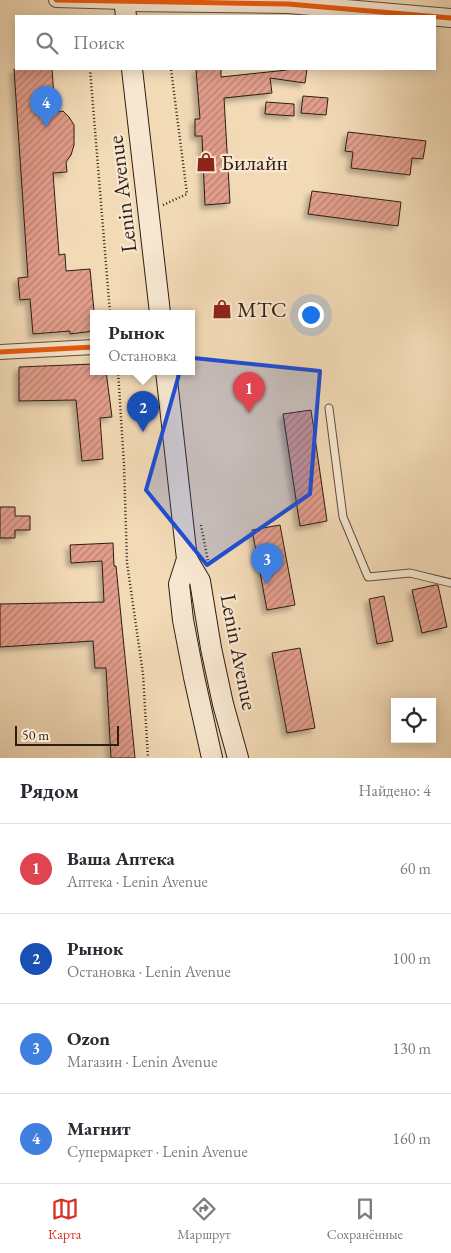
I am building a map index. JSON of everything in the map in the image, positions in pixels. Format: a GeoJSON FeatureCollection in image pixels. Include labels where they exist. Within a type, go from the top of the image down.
{"type":"FeatureCollection","features":[{"type":"Feature","properties":{"kind":"main road","name":"Lenin Avenue"},"geometry":{"type":"LineString","coordinates":[[132,70],[160,310]]}},
{"type":"Feature","properties":{"kind":"main road","name":"Lenin Avenue"},"geometry":{"type":"LineString","coordinates":[[166,375],[187,559],[179,584],[184,629],[212,758]]}},
{"type":"Feature","properties":{"kind":"main road","name":"Lenin Avenue"},"geometry":{"type":"LineString","coordinates":[[187,559],[200,581],[211,648],[223,704],[238,758]]}},
{"type":"Feature","properties":{"kind":"street"},"geometry":{"type":"LineString","coordinates":[[56,0],[125,6],[288,4],[416,15]]}},
{"type":"Feature","properties":{"kind":"street"},"geometry":{"type":"LineString","coordinates":[[436,17],[451,18]]}},
{"type":"Feature","properties":{"kind":"street"},"geometry":{"type":"LineString","coordinates":[[0,352],[90,347]]}},
{"type":"Feature","properties":{"kind":"lane"},"geometry":{"type":"LineString","coordinates":[[329,408],[343,518],[368,578],[410,573],[451,583]]}},
{"type":"Feature","properties":{"kind":"lane"},"geometry":{"type":"LineString","coordinates":[[179,584],[187,578],[200,581]]}},
{"type":"Feature","properties":{"kind":"path"},"geometry":{"type":"LineString","coordinates":[[90,70],[110,310]]}},
{"type":"Feature","properties":{"kind":"path"},"geometry":{"type":"LineString","coordinates":[[163,205],[187,194],[171,70]]}},
{"type":"Feature","properties":{"kind":"path"},"geometry":{"type":"LineString","coordinates":[[118,375],[124,465],[127,562],[143,674],[148,758]]}},
{"type":"Feature","properties":{"kind":"highlighted area"},"geometry":{"type":"Polygon","coordinates":[[[184,357],[320,371],[310,494],[207,565],[146,490],[184,357]]]}},
{"type":"Feature","properties":{"kind":"building"},"geometry":{"type":"Polygon","coordinates":[[[14,69],[52,70],[55,112],[63,111],[74,125],[74,145],[71,155],[66,162],[67,172],[53,173],[59,255],[65,254],[66,271],[90,269],[94,310],[90,310],[90,332],[70,334],[70,331],[33,334],[30,299],[20,300],[18,278],[28,277],[14,69]]]}},
{"type":"Feature","properties":{"kind":"building"},"geometry":{"type":"Polygon","coordinates":[[[196,70],[221,70],[221,77],[287,70],[307,70],[305,83],[270,78],[272,93],[224,98],[230,203],[205,205],[202,136],[195,136],[195,119],[200,119],[196,70]]]}},
{"type":"Feature","properties":{"kind":"building"},"geometry":{"type":"Polygon","coordinates":[[[303,96],[328,98],[326,115],[301,113],[303,96]]]}},
{"type":"Feature","properties":{"kind":"building"},"geometry":{"type":"Polygon","coordinates":[[[266,102],[294,104],[294,116],[265,114],[266,102]]]}},
{"type":"Feature","properties":{"kind":"building"},"geometry":{"type":"Polygon","coordinates":[[[348,132],[426,141],[423,159],[412,158],[410,175],[351,168],[353,152],[345,151],[348,132]]]}},
{"type":"Feature","properties":{"kind":"building"},"geometry":{"type":"Polygon","coordinates":[[[312,191],[401,202],[398,226],[308,214],[312,191]]]}},
{"type":"Feature","properties":{"kind":"building"},"geometry":{"type":"Polygon","coordinates":[[[90,364],[90,375],[107,375],[112,417],[100,418],[103,459],[82,461],[76,400],[19,401],[19,367],[90,364]]]}},
{"type":"Feature","properties":{"kind":"building"},"geometry":{"type":"Polygon","coordinates":[[[311,410],[327,521],[300,526],[283,414],[311,410]]]}},
{"type":"Feature","properties":{"kind":"building"},"geometry":{"type":"Polygon","coordinates":[[[0,507],[15,507],[15,516],[30,516],[30,530],[15,530],[15,538],[0,538],[0,507]]]}},
{"type":"Feature","properties":{"kind":"building"},"geometry":{"type":"Polygon","coordinates":[[[280,525],[295,605],[267,610],[252,530],[280,525]]]}},
{"type":"Feature","properties":{"kind":"building"},"geometry":{"type":"Polygon","coordinates":[[[113,543],[135,758],[111,758],[106,668],[95,668],[93,641],[0,647],[0,604],[104,602],[102,561],[71,563],[70,545],[113,543]]]}},
{"type":"Feature","properties":{"kind":"building"},"geometry":{"type":"Polygon","coordinates":[[[438,585],[447,627],[422,633],[412,590],[438,585]]]}},
{"type":"Feature","properties":{"kind":"building"},"geometry":{"type":"Polygon","coordinates":[[[384,596],[393,641],[377,644],[369,599],[384,596]]]}},
{"type":"Feature","properties":{"kind":"building"},"geometry":{"type":"Polygon","coordinates":[[[300,648],[315,728],[287,733],[272,653],[300,648]]]}},
{"type":"Feature","properties":{"kind":"cycle path"},"geometry":{"type":"LineString","coordinates":[[56,0],[288,4],[416,15]]}},
{"type":"Feature","properties":{"kind":"cycle path"},"geometry":{"type":"LineString","coordinates":[[436,17],[451,18]]}},
{"type":"Feature","properties":{"kind":"cycle path"},"geometry":{"type":"LineString","coordinates":[[0,352],[90,347]]}},
{"type":"Feature","properties":{"kind":"place","name":"Магнит"},"geometry":{"type":"Point","coordinates":[46,127]}},
{"type":"Feature","properties":{"kind":"place","name":"Билайн"},"geometry":{"type":"Point","coordinates":[206,162]}},
{"type":"Feature","properties":{"kind":"place","name":"МТС"},"geometry":{"type":"Point","coordinates":[222,309]}},
{"type":"Feature","properties":{"kind":"place","name":"Ваша Аптека"},"geometry":{"type":"Point","coordinates":[249,413]}},
{"type":"Feature","properties":{"kind":"place","name":"Рынок"},"geometry":{"type":"Point","coordinates":[143,432]}},
{"type":"Feature","properties":{"kind":"place","name":"Ozon"},"geometry":{"type":"Point","coordinates":[267,584]}}]}
